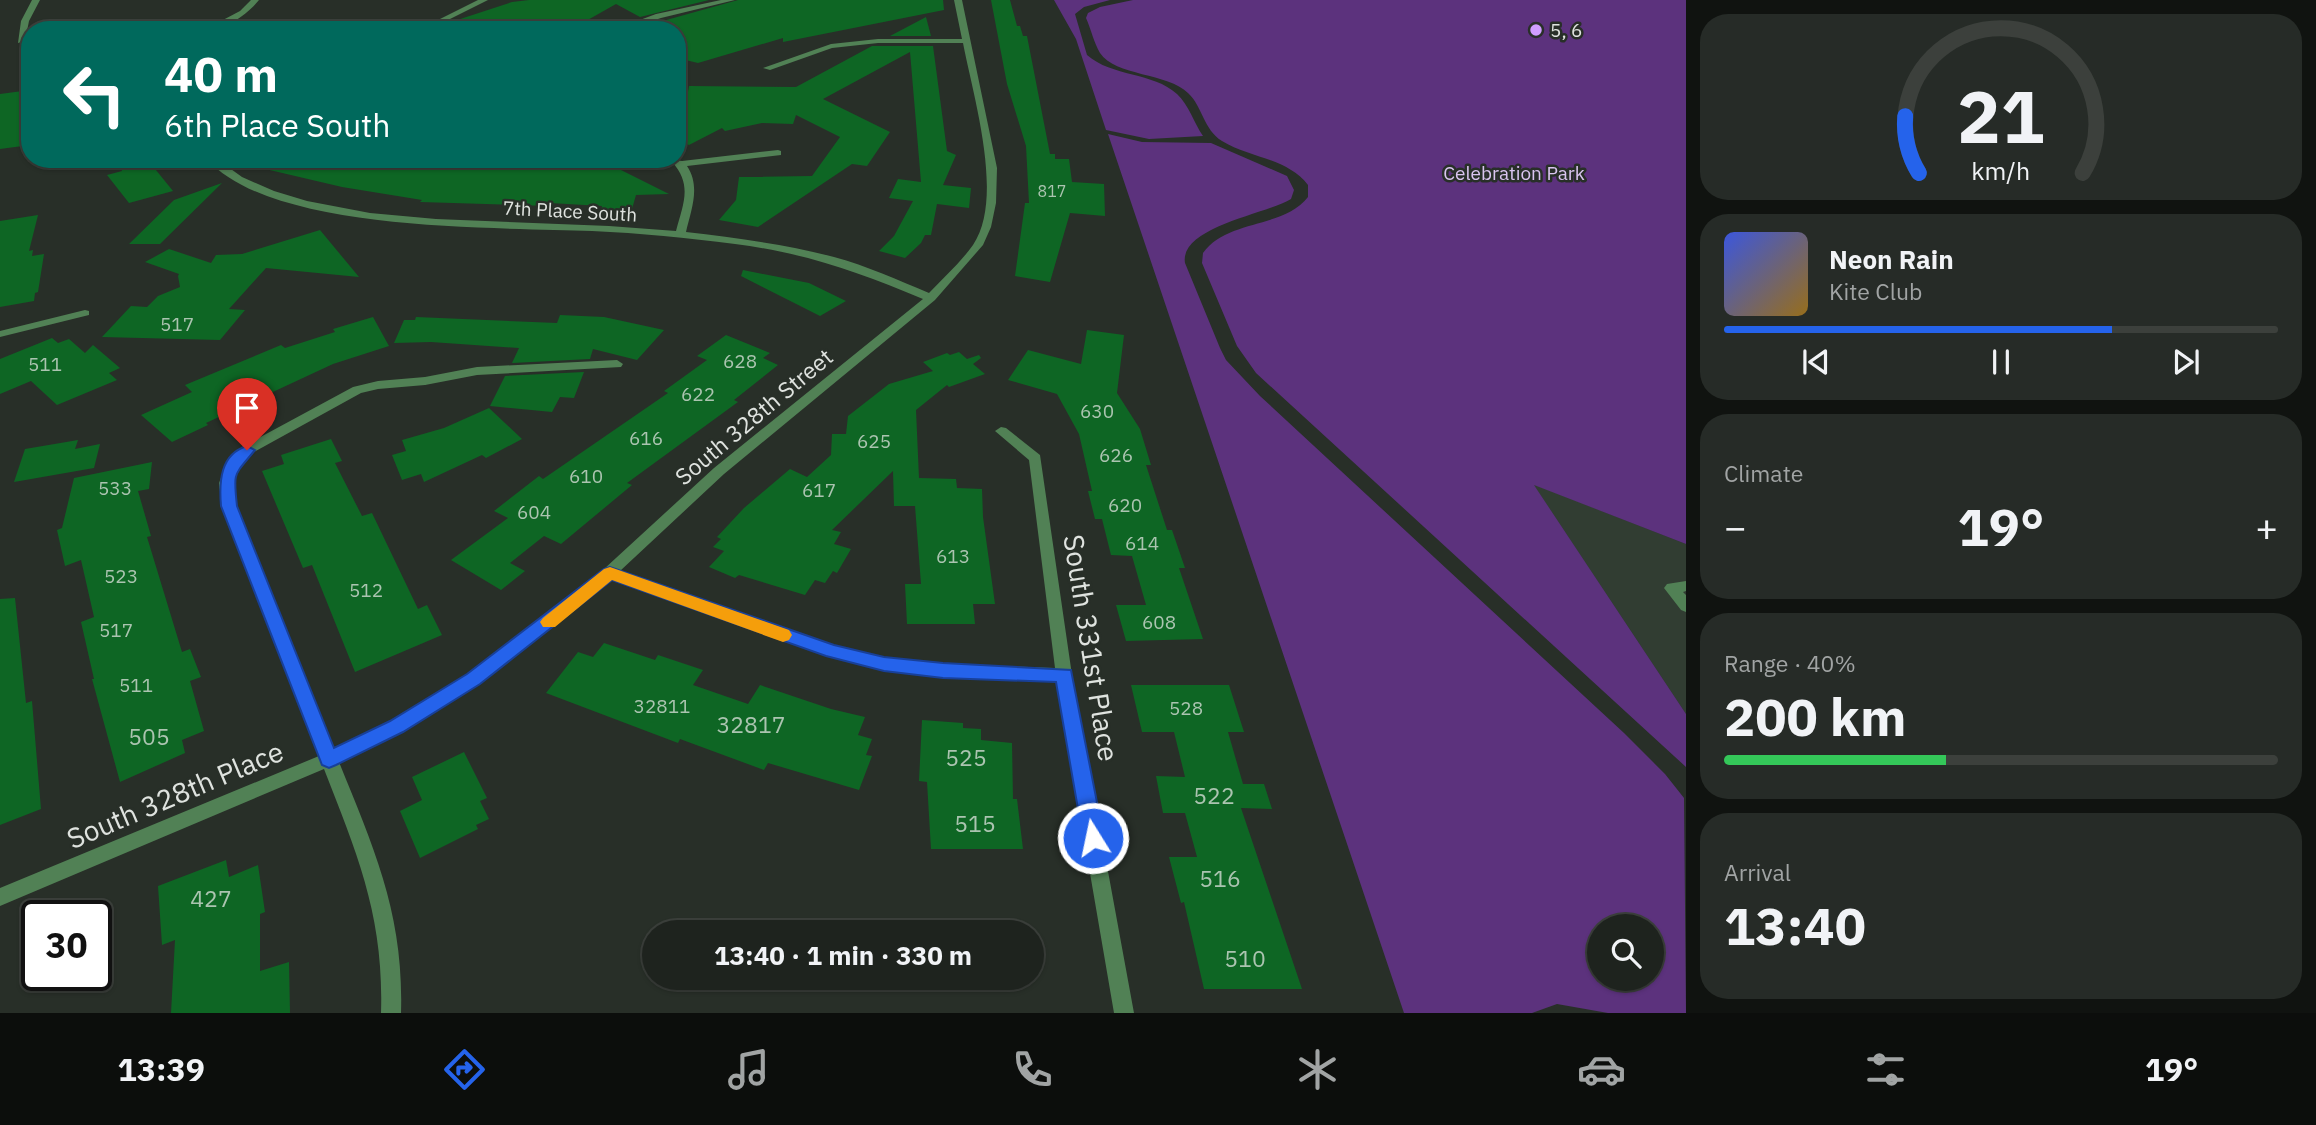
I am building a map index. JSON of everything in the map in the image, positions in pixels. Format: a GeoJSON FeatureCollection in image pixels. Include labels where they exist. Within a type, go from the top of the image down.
{"type":"FeatureCollection","features":[{"type":"Feature","properties":{"kind":"street"},"geometry":{"type":"LineString","coordinates":[[25,21],[36,0]]}},
{"type":"Feature","properties":{"kind":"street"},"geometry":{"type":"LineString","coordinates":[[227,21],[243,13],[255,0]]}},
{"type":"Feature","properties":{"kind":"street"},"geometry":{"type":"LineString","coordinates":[[441,21],[484,0]]}},
{"type":"Feature","properties":{"kind":"street"},"geometry":{"type":"LineString","coordinates":[[644,21],[731,0]]}},
{"type":"Feature","properties":{"kind":"street","name":"South 328th Street"},"geometry":{"type":"LineString","coordinates":[[610,573],[719,471],[931,298],[978,245],[986,227],[991,203],[990,155],[958,0]]}},
{"type":"Feature","properties":{"kind":"street"},"geometry":{"type":"LineString","coordinates":[[767,68],[831,46],[878,41],[965,41]]}},
{"type":"Feature","properties":{"kind":"street"},"geometry":{"type":"LineString","coordinates":[[686,161],[778,153]]}},
{"type":"Feature","properties":{"kind":"street","name":"7th Place South"},"geometry":{"type":"LineString","coordinates":[[223,168],[233,176],[291,200],[357,215],[395,221],[680,234],[830,259],[931,298]]}},
{"type":"Feature","properties":{"kind":"street"},"geometry":{"type":"LineString","coordinates":[[680,234],[690,180],[681,168]]}},
{"type":"Feature","properties":{"kind":"street"},"geometry":{"type":"LineString","coordinates":[[0,334],[85,313]]}},
{"type":"Feature","properties":{"kind":"street"},"geometry":{"type":"LineString","coordinates":[[391,1013],[391,943],[369,859],[234,522],[226,478],[235,461],[247,450],[357,390],[477,371],[617,364]]}},
{"type":"Feature","properties":{"kind":"street","name":"South 331st Place"},"geometry":{"type":"LineString","coordinates":[[1001,431],[1035,458],[1064,675],[1124,1013]]}},
{"type":"Feature","properties":{"kind":"street"},"geometry":{"type":"LineString","coordinates":[[610,573],[832,652],[884,664],[943,670],[1064,675]]}},
{"type":"Feature","properties":{"kind":"street","name":"South 328th Place"},"geometry":{"type":"LineString","coordinates":[[0,897],[329,759],[396,727],[474,679],[610,573]]}},
{"type":"Feature","properties":{"kind":"street"},"geometry":{"type":"LineString","coordinates":[[1686,586],[1672,587],[1686,607]]}},
{"type":"Feature","properties":{"kind":"shaded area"},"geometry":{"type":"Polygon","coordinates":[[[1533,484],[1686,544],[1686,714],[1533,484]]]}},
{"type":"Feature","properties":{"kind":"green space"},"geometry":{"type":"Polygon","coordinates":[[[1054,0],[1110,0],[1084,7],[1075,14],[1087,55],[1108,67],[1167,87],[1185,103],[1203,136],[1149,139],[1106,130],[1076,39],[1054,0]]]}},
{"type":"Feature","properties":{"kind":"green space","name":"Celebration Park"},"geometry":{"type":"Polygon","coordinates":[[[1133,0],[1686,0],[1686,544],[1534,485],[1686,714],[1686,767],[1256,373],[1237,346],[1202,263],[1203,253],[1213,242],[1226,234],[1270,220],[1297,207],[1308,197],[1308,185],[1290,169],[1222,141],[1211,130],[1193,99],[1179,86],[1107,61],[1096,45],[1086,18],[1088,13],[1100,7],[1133,0]]]}},
{"type":"Feature","properties":{"kind":"green space"},"geometry":{"type":"Polygon","coordinates":[[[1108,134],[1142,142],[1211,143],[1287,176],[1294,190],[1291,199],[1210,231],[1196,240],[1187,251],[1185,263],[1226,360],[1260,396],[1624,733],[1665,774],[1684,798],[1686,1013],[1608,1013],[1557,1004],[1532,1013],[1404,1013],[1108,134]]]}},
{"type":"Feature","properties":{"kind":"building"},"geometry":{"type":"Polygon","coordinates":[[[709,0],[640,17],[616,4],[586,21],[454,21],[512,2],[709,0]]]}},
{"type":"Feature","properties":{"kind":"building"},"geometry":{"type":"Polygon","coordinates":[[[738,0],[943,0],[944,10],[783,42],[783,38],[698,63],[686,60],[686,21],[663,21],[738,0]]]}},
{"type":"Feature","properties":{"kind":"building"},"geometry":{"type":"Polygon","coordinates":[[[991,0],[1010,0],[1017,26],[1020,26],[1023,36],[1027,36],[1050,154],[1055,154],[1055,159],[1069,159],[1072,182],[1104,184],[1105,216],[1070,213],[1050,282],[1015,276],[1025,203],[1029,203],[1026,146],[1007,84],[991,0]]]}},
{"type":"Feature","properties":{"kind":"building"},"geometry":{"type":"Polygon","coordinates":[[[926,17],[931,36],[890,36],[926,17]]]}},
{"type":"Feature","properties":{"kind":"building"},"geometry":{"type":"Polygon","coordinates":[[[872,46],[933,46],[947,151],[956,155],[943,185],[971,188],[969,208],[937,204],[931,235],[925,235],[921,243],[905,258],[879,251],[894,236],[913,201],[889,198],[898,179],[921,182],[910,52],[823,99],[890,132],[867,166],[852,164],[758,227],[719,220],[736,200],[739,177],[812,176],[840,137],[796,115],[793,124],[762,123],[725,131],[722,128],[689,145],[686,144],[686,98],[689,86],[796,87],[872,46]]]}},
{"type":"Feature","properties":{"kind":"building"},"geometry":{"type":"Polygon","coordinates":[[[21,91],[21,146],[0,149],[0,94],[21,91]]]}},
{"type":"Feature","properties":{"kind":"building"},"geometry":{"type":"Polygon","coordinates":[[[121,168],[154,168],[173,191],[129,203],[107,175],[122,171],[121,168]]]}},
{"type":"Feature","properties":{"kind":"building"},"geometry":{"type":"Polygon","coordinates":[[[261,168],[617,168],[669,194],[636,195],[632,209],[601,211],[602,206],[550,203],[548,206],[420,202],[422,200],[342,187],[261,168]]]}},
{"type":"Feature","properties":{"kind":"building"},"geometry":{"type":"Polygon","coordinates":[[[222,183],[160,244],[129,244],[174,200],[222,183]]]}},
{"type":"Feature","properties":{"kind":"building"},"geometry":{"type":"Polygon","coordinates":[[[38,215],[29,251],[33,250],[32,256],[44,254],[38,292],[35,293],[34,301],[0,307],[0,221],[38,215]]]}},
{"type":"Feature","properties":{"kind":"building"},"geometry":{"type":"Polygon","coordinates":[[[320,230],[359,277],[266,268],[229,309],[245,310],[220,340],[102,337],[131,306],[147,307],[158,296],[180,287],[179,274],[145,262],[169,249],[211,263],[216,255],[242,254],[320,230]]]}},
{"type":"Feature","properties":{"kind":"building"},"geometry":{"type":"Polygon","coordinates":[[[743,270],[809,283],[846,301],[820,316],[741,276],[743,270]]]}},
{"type":"Feature","properties":{"kind":"building"},"geometry":{"type":"Polygon","coordinates":[[[560,315],[604,317],[664,330],[637,360],[593,349],[590,359],[512,363],[519,348],[431,342],[394,343],[404,320],[415,320],[416,317],[557,323],[560,315]]]}},
{"type":"Feature","properties":{"kind":"building"},"geometry":{"type":"Polygon","coordinates":[[[373,317],[389,346],[333,364],[206,423],[208,425],[172,442],[141,415],[192,392],[185,385],[281,345],[285,348],[373,317]]]}},
{"type":"Feature","properties":{"kind":"building"},"geometry":{"type":"Polygon","coordinates":[[[1087,330],[1124,335],[1117,393],[1140,429],[1151,465],[1146,465],[1167,530],[1172,530],[1185,568],[1179,568],[1203,639],[1126,641],[1116,605],[1146,605],[1132,556],[1111,555],[1102,519],[1095,519],[1088,491],[1092,491],[1079,434],[1057,394],[1008,380],[1028,350],[1081,364],[1087,330]]]}},
{"type":"Feature","properties":{"kind":"building"},"geometry":{"type":"Polygon","coordinates":[[[726,335],[770,353],[763,358],[778,365],[734,400],[738,402],[627,483],[632,485],[561,544],[544,536],[510,563],[525,571],[501,590],[451,560],[508,518],[494,511],[539,476],[543,479],[668,393],[664,391],[707,360],[697,356],[726,335]]]}},
{"type":"Feature","properties":{"kind":"building"},"geometry":{"type":"Polygon","coordinates":[[[52,338],[58,343],[69,339],[85,353],[93,345],[120,368],[109,373],[117,380],[57,405],[31,381],[0,394],[0,359],[52,338]]]}},
{"type":"Feature","properties":{"kind":"building"},"geometry":{"type":"Polygon","coordinates":[[[959,352],[967,359],[979,355],[981,358],[973,364],[985,374],[949,387],[947,385],[916,410],[919,478],[956,479],[957,488],[982,489],[983,517],[995,604],[973,604],[975,624],[907,624],[905,584],[921,584],[915,506],[894,506],[893,471],[832,530],[841,532],[834,544],[851,549],[837,573],[833,571],[825,583],[815,580],[805,595],[739,575],[735,578],[709,567],[724,551],[713,547],[721,539],[717,537],[744,508],[790,469],[807,477],[831,455],[832,434],[846,434],[848,416],[889,384],[933,371],[923,362],[947,353],[950,355],[959,352]]]}},
{"type":"Feature","properties":{"kind":"building"},"geometry":{"type":"Polygon","coordinates":[[[584,372],[574,398],[560,397],[552,412],[490,406],[505,376],[584,372]]]}},
{"type":"Feature","properties":{"kind":"building"},"geometry":{"type":"Polygon","coordinates":[[[489,408],[522,439],[486,458],[482,455],[424,482],[421,474],[402,480],[392,455],[406,451],[402,440],[444,428],[489,408]]]}},
{"type":"Feature","properties":{"kind":"building"},"geometry":{"type":"Polygon","coordinates":[[[331,439],[342,461],[335,463],[362,516],[372,513],[418,609],[427,605],[442,635],[355,672],[312,565],[303,568],[262,471],[284,464],[281,455],[331,439]]]}},
{"type":"Feature","properties":{"kind":"building"},"geometry":{"type":"Polygon","coordinates":[[[78,440],[75,449],[100,444],[94,468],[14,482],[25,449],[78,440]]]}},
{"type":"Feature","properties":{"kind":"building"},"geometry":{"type":"Polygon","coordinates":[[[152,462],[149,489],[138,491],[151,536],[147,537],[182,652],[190,649],[201,677],[190,681],[204,731],[182,740],[185,753],[120,782],[92,679],[81,622],[94,617],[81,560],[65,566],[57,530],[62,528],[74,478],[152,462]]]}},
{"type":"Feature","properties":{"kind":"building"},"geometry":{"type":"Polygon","coordinates":[[[15,598],[26,703],[32,701],[41,809],[0,825],[0,599],[15,598]]]}},
{"type":"Feature","properties":{"kind":"building"},"geometry":{"type":"Polygon","coordinates":[[[604,643],[655,660],[658,655],[703,670],[693,685],[748,704],[760,685],[831,709],[865,717],[858,735],[872,739],[866,755],[872,756],[859,790],[768,763],[764,770],[680,739],[678,743],[546,693],[578,652],[593,657],[604,643]]]}},
{"type":"Feature","properties":{"kind":"building"},"geometry":{"type":"Polygon","coordinates":[[[1131,685],[1229,685],[1244,732],[1228,732],[1243,784],[1264,784],[1272,809],[1241,808],[1302,989],[1204,989],[1184,902],[1181,903],[1169,857],[1197,857],[1185,813],[1163,813],[1156,776],[1185,777],[1174,732],[1142,732],[1131,685]]]}},
{"type":"Feature","properties":{"kind":"building"},"geometry":{"type":"Polygon","coordinates":[[[922,720],[963,723],[963,728],[981,729],[981,740],[1012,743],[1013,799],[1017,799],[1023,849],[931,849],[927,782],[919,781],[922,720]]]}},
{"type":"Feature","properties":{"kind":"building"},"geometry":{"type":"Polygon","coordinates":[[[464,752],[487,798],[480,801],[489,819],[476,825],[478,829],[420,858],[400,811],[422,800],[412,777],[464,752]]]}},
{"type":"Feature","properties":{"kind":"building"},"geometry":{"type":"Polygon","coordinates":[[[226,860],[229,877],[258,865],[265,912],[260,914],[260,971],[289,962],[290,1013],[171,1013],[175,940],[162,945],[158,886],[226,860]]]}},
{"type":"Feature","properties":{"kind":"slow traffic"},"geometry":{"type":"LineString","coordinates":[[549,622],[610,573],[783,635]]}},
{"type":"Feature","properties":{"kind":"place","name":"5, 6"},"geometry":{"type":"Point","coordinates":[1536,30]}},
{"type":"Feature","properties":{"kind":"route"},"geometry":{"type":"LineString","coordinates":[[247,450],[235,461],[226,478],[225,489],[229,506],[329,759],[396,727],[474,679],[538,632],[610,573],[832,652],[884,664],[943,670],[1064,675],[1093,838]]}}]}
